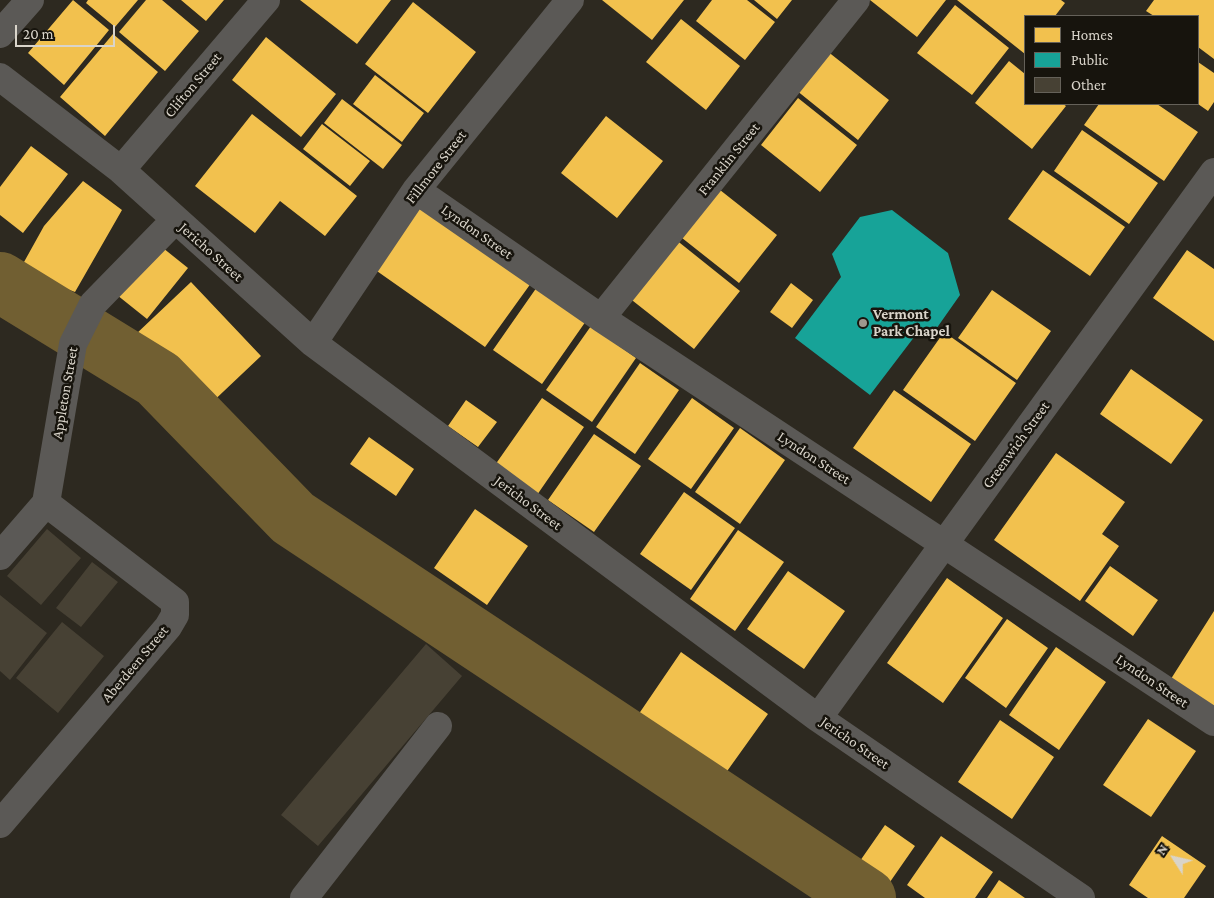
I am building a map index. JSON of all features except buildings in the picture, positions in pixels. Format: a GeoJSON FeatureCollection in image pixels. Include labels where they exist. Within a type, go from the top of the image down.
{"type":"FeatureCollection","features":[{"type":"Feature","properties":{"kind":"street"},"geometry":{"type":"LineString","coordinates":[[0,34],[30,0]]}},
{"type":"Feature","properties":{"kind":"street","name":"Clifton Street"},"geometry":{"type":"LineString","coordinates":[[121,170],[266,0]]}},
{"type":"Feature","properties":{"kind":"street","name":"Fillmore Street"},"geometry":{"type":"LineString","coordinates":[[313,343],[416,190],[570,0]]}},
{"type":"Feature","properties":{"kind":"street","name":"Franklin Street"},"geometry":{"type":"LineString","coordinates":[[601,318],[856,0]]}},
{"type":"Feature","properties":{"kind":"street","name":"Jericho Street"},"geometry":{"type":"LineString","coordinates":[[0,77],[121,170],[313,343],[818,718],[1081,898]]}},
{"type":"Feature","properties":{"kind":"street","name":"Greenwich Street"},"geometry":{"type":"LineString","coordinates":[[818,718],[1214,172]]}},
{"type":"Feature","properties":{"kind":"street","name":"Lyndon Street"},"geometry":{"type":"LineString","coordinates":[[416,190],[601,318],[1214,722]]}},
{"type":"Feature","properties":{"kind":"street","name":"Appleton Street"},"geometry":{"type":"LineString","coordinates":[[46,503],[73,344],[93,304],[175,220]]}},
{"type":"Feature","properties":{"kind":"street"},"geometry":{"type":"LineString","coordinates":[[0,556],[46,503]]}},
{"type":"Feature","properties":{"kind":"street","name":"Aberdeen Street"},"geometry":{"type":"LineString","coordinates":[[0,824],[168,627],[175,615],[175,602],[46,503]]}},
{"type":"Feature","properties":{"kind":"street"},"geometry":{"type":"LineString","coordinates":[[304,898],[438,726]]}},
{"type":"Feature","properties":{"kind":"waterway"},"geometry":{"type":"LineString","coordinates":[[0,282],[158,379],[293,518],[866,898]]}},
{"type":"Feature","properties":{"kind":"place","name":"Vermont Park Chapel"},"geometry":{"type":"Point","coordinates":[863,323]}}]}
